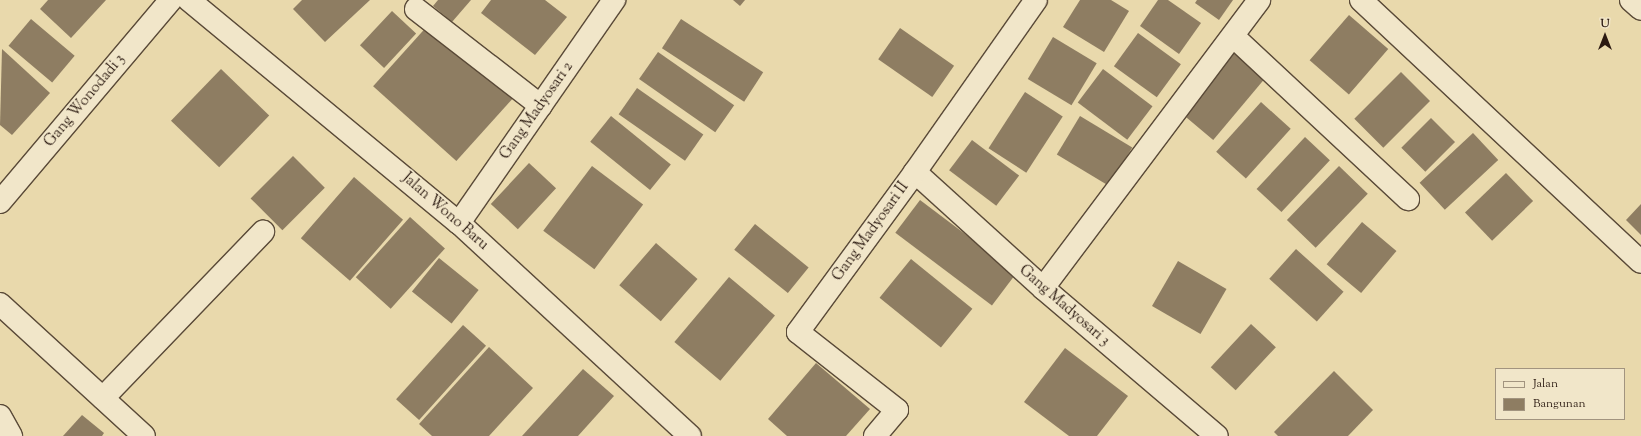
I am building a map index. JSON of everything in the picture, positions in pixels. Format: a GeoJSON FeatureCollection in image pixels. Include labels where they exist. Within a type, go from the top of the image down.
{"type":"FeatureCollection","features":[{"type":"Feature","properties":{"kind":"street","name":"Gang Wonodadi 3"},"geometry":{"type":"LineString","coordinates":[[0,202],[171,0]]}},
{"type":"Feature","properties":{"kind":"street","name":"Jalan Wono Baru"},"geometry":{"type":"LineString","coordinates":[[189,0],[460,223],[690,436]]}},
{"type":"Feature","properties":{"kind":"street","name":"Gang Madyosari 2"},"geometry":{"type":"LineString","coordinates":[[460,223],[614,0]]}},
{"type":"Feature","properties":{"kind":"street","name":"Gang Madyosari II"},"geometry":{"type":"LineString","coordinates":[[875,436],[897,410],[798,332],[915,172],[1036,0]]}},
{"type":"Feature","properties":{"kind":"street"},"geometry":{"type":"LineString","coordinates":[[1043,288],[1234,37],[1259,0]]}},
{"type":"Feature","properties":{"kind":"street"},"geometry":{"type":"LineString","coordinates":[[1361,0],[1641,262]]}},
{"type":"Feature","properties":{"kind":"street"},"geometry":{"type":"LineString","coordinates":[[1631,0],[1641,9]]}},
{"type":"Feature","properties":{"kind":"street"},"geometry":{"type":"LineString","coordinates":[[416,9],[541,106]]}},
{"type":"Feature","properties":{"kind":"street"},"geometry":{"type":"LineString","coordinates":[[1234,37],[1408,199]]}},
{"type":"Feature","properties":{"kind":"street","name":"Gang Madyosari 3"},"geometry":{"type":"LineString","coordinates":[[915,172],[1043,288],[1217,436]]}},
{"type":"Feature","properties":{"kind":"street"},"geometry":{"type":"LineString","coordinates":[[103,398],[263,232]]}},
{"type":"Feature","properties":{"kind":"street"},"geometry":{"type":"LineString","coordinates":[[0,304],[144,436]]}},
{"type":"Feature","properties":{"kind":"street"},"geometry":{"type":"LineString","coordinates":[[0,416],[11,436]]}},
{"type":"Feature","properties":{"kind":"building"},"geometry":{"type":"Polygon","coordinates":[[[48,0],[106,0],[71,38],[40,9],[48,0]]]}},
{"type":"Feature","properties":{"kind":"building"},"geometry":{"type":"Polygon","coordinates":[[[302,0],[370,0],[325,42],[293,9],[302,0]]]}},
{"type":"Feature","properties":{"kind":"building"},"geometry":{"type":"Polygon","coordinates":[[[438,0],[471,0],[452,22],[433,6],[438,0]]]}},
{"type":"Feature","properties":{"kind":"building"},"geometry":{"type":"Polygon","coordinates":[[[491,0],[545,0],[567,17],[535,55],[481,13],[491,0]]]}},
{"type":"Feature","properties":{"kind":"building"},"geometry":{"type":"Polygon","coordinates":[[[733,0],[745,0],[740,6],[733,0]]]}},
{"type":"Feature","properties":{"kind":"building"},"geometry":{"type":"Polygon","coordinates":[[[1080,0],[1111,0],[1129,11],[1104,52],[1063,27],[1080,0]]]}},
{"type":"Feature","properties":{"kind":"building"},"geometry":{"type":"Polygon","coordinates":[[[1158,0],[1168,0],[1201,23],[1179,54],[1140,26],[1158,0]]]}},
{"type":"Feature","properties":{"kind":"building"},"geometry":{"type":"Polygon","coordinates":[[[1197,0],[1233,0],[1219,20],[1195,3],[1197,0]]]}},
{"type":"Feature","properties":{"kind":"building"},"geometry":{"type":"Polygon","coordinates":[[[392,11],[416,34],[384,68],[360,45],[392,11]]]}},
{"type":"Feature","properties":{"kind":"building"},"geometry":{"type":"Polygon","coordinates":[[[1349,15],[1388,49],[1349,94],[1310,60],[1349,15]]]}},
{"type":"Feature","properties":{"kind":"building"},"geometry":{"type":"Polygon","coordinates":[[[31,19],[75,56],[52,82],[9,46],[31,19]]]}},
{"type":"Feature","properties":{"kind":"building"},"geometry":{"type":"Polygon","coordinates":[[[681,19],[763,72],[744,102],[662,48],[681,19]]]}},
{"type":"Feature","properties":{"kind":"building"},"geometry":{"type":"Polygon","coordinates":[[[430,23],[513,98],[456,161],[373,86],[430,23]]]}},
{"type":"Feature","properties":{"kind":"building"},"geometry":{"type":"Polygon","coordinates":[[[900,28],[954,66],[932,97],[878,59],[900,28]]]}},
{"type":"Feature","properties":{"kind":"building"},"geometry":{"type":"Polygon","coordinates":[[[1138,33],[1181,64],[1157,97],[1114,66],[1138,33]]]}},
{"type":"Feature","properties":{"kind":"building"},"geometry":{"type":"Polygon","coordinates":[[[1053,37],[1097,63],[1071,105],[1028,79],[1053,37]]]}},
{"type":"Feature","properties":{"kind":"building"},"geometry":{"type":"Polygon","coordinates":[[[2,49],[50,93],[12,135],[0,125],[2,49]]]}},
{"type":"Feature","properties":{"kind":"building"},"geometry":{"type":"Polygon","coordinates":[[[658,52],[734,105],[715,132],[639,79],[658,52]]]}},
{"type":"Feature","properties":{"kind":"building"},"geometry":{"type":"Polygon","coordinates":[[[1234,53],[1265,79],[1213,140],[1183,114],[1234,53]]]}},
{"type":"Feature","properties":{"kind":"building"},"geometry":{"type":"Polygon","coordinates":[[[221,69],[269,116],[219,167],[171,121],[221,69]]]}},
{"type":"Feature","properties":{"kind":"building"},"geometry":{"type":"Polygon","coordinates":[[[1103,69],[1153,106],[1127,140],[1078,103],[1103,69]]]}},
{"type":"Feature","properties":{"kind":"building"},"geometry":{"type":"Polygon","coordinates":[[[1401,72],[1430,101],[1383,148],[1354,119],[1401,72]]]}},
{"type":"Feature","properties":{"kind":"building"},"geometry":{"type":"Polygon","coordinates":[[[637,88],[703,134],[685,161],[619,114],[637,88]]]}},
{"type":"Feature","properties":{"kind":"building"},"geometry":{"type":"Polygon","coordinates":[[[1025,92],[1063,117],[1026,173],[989,148],[1025,92]]]}},
{"type":"Feature","properties":{"kind":"building"},"geometry":{"type":"Polygon","coordinates":[[[1261,102],[1291,129],[1246,179],[1216,152],[1261,102]]]}},
{"type":"Feature","properties":{"kind":"building"},"geometry":{"type":"Polygon","coordinates":[[[611,116],[671,164],[650,190],[590,142],[611,116]]]}},
{"type":"Feature","properties":{"kind":"building"},"geometry":{"type":"Polygon","coordinates":[[[1080,116],[1132,147],[1109,186],[1057,155],[1080,116]]]}},
{"type":"Feature","properties":{"kind":"building"},"geometry":{"type":"Polygon","coordinates":[[[1431,118],[1455,142],[1425,172],[1401,148],[1431,118]]]}},
{"type":"Feature","properties":{"kind":"building"},"geometry":{"type":"Polygon","coordinates":[[[1473,133],[1498,160],[1445,210],[1420,183],[1473,133]]]}},
{"type":"Feature","properties":{"kind":"building"},"geometry":{"type":"Polygon","coordinates":[[[1305,137],[1330,160],[1281,212],[1257,189],[1305,137]]]}},
{"type":"Feature","properties":{"kind":"building"},"geometry":{"type":"Polygon","coordinates":[[[972,140],[1019,176],[996,206],[949,170],[972,140]]]}},
{"type":"Feature","properties":{"kind":"building"},"geometry":{"type":"Polygon","coordinates":[[[293,156],[325,188],[282,230],[251,198],[293,156]]]}},
{"type":"Feature","properties":{"kind":"building"},"geometry":{"type":"Polygon","coordinates":[[[529,163],[556,188],[518,229],[491,204],[529,163]]]}},
{"type":"Feature","properties":{"kind":"building"},"geometry":{"type":"Polygon","coordinates":[[[592,166],[643,205],[594,269],[543,231],[592,166]]]}},
{"type":"Feature","properties":{"kind":"building"},"geometry":{"type":"Polygon","coordinates":[[[1339,166],[1368,194],[1316,248],[1287,220],[1339,166]]]}},
{"type":"Feature","properties":{"kind":"building"},"geometry":{"type":"Polygon","coordinates":[[[1506,173],[1533,201],[1492,241],[1465,213],[1506,173]]]}},
{"type":"Feature","properties":{"kind":"building"},"geometry":{"type":"Polygon","coordinates":[[[354,177],[403,220],[350,281],[301,238],[354,177]]]}},
{"type":"Feature","properties":{"kind":"building"},"geometry":{"type":"Polygon","coordinates":[[[920,200],[1017,273],[992,306],[895,233],[920,200]]]}},
{"type":"Feature","properties":{"kind":"building"},"geometry":{"type":"Polygon","coordinates":[[[1641,204],[1641,235],[1626,220],[1641,204]]]}},
{"type":"Feature","properties":{"kind":"building"},"geometry":{"type":"Polygon","coordinates":[[[410,217],[445,248],[391,309],[356,277],[410,217]]]}},
{"type":"Feature","properties":{"kind":"building"},"geometry":{"type":"Polygon","coordinates":[[[1362,222],[1396,251],[1361,293],[1327,264],[1362,222]]]}},
{"type":"Feature","properties":{"kind":"building"},"geometry":{"type":"Polygon","coordinates":[[[755,224],[809,267],[788,293],[734,250],[755,224]]]}},
{"type":"Feature","properties":{"kind":"building"},"geometry":{"type":"Polygon","coordinates":[[[656,243],[698,279],[661,321],[619,285],[656,243]]]}},
{"type":"Feature","properties":{"kind":"building"},"geometry":{"type":"Polygon","coordinates":[[[1296,249],[1344,292],[1317,322],[1269,279],[1296,249]]]}},
{"type":"Feature","properties":{"kind":"building"},"geometry":{"type":"Polygon","coordinates":[[[439,258],[479,290],[452,324],[412,291],[439,258]]]}},
{"type":"Feature","properties":{"kind":"building"},"geometry":{"type":"Polygon","coordinates":[[[911,259],[972,309],[941,348],[880,298],[911,259]]]}},
{"type":"Feature","properties":{"kind":"building"},"geometry":{"type":"Polygon","coordinates":[[[1178,261],[1226,289],[1200,334],[1152,306],[1178,261]]]}},
{"type":"Feature","properties":{"kind":"building"},"geometry":{"type":"Polygon","coordinates":[[[729,277],[775,316],[720,381],[674,342],[729,277]]]}},
{"type":"Feature","properties":{"kind":"building"},"geometry":{"type":"Polygon","coordinates":[[[1251,324],[1276,347],[1236,390],[1211,367],[1251,324]]]}},
{"type":"Feature","properties":{"kind":"building"},"geometry":{"type":"Polygon","coordinates":[[[463,325],[486,346],[419,420],[396,399],[463,325]]]}},
{"type":"Feature","properties":{"kind":"building"},"geometry":{"type":"Polygon","coordinates":[[[489,347],[533,388],[489,436],[432,436],[419,424],[489,347]]]}},
{"type":"Feature","properties":{"kind":"building"},"geometry":{"type":"Polygon","coordinates":[[[1065,348],[1128,396],[1097,436],[1069,436],[1024,402],[1065,348]]]}},
{"type":"Feature","properties":{"kind":"building"},"geometry":{"type":"Polygon","coordinates":[[[816,363],[870,409],[846,436],[787,436],[768,419],[816,363]]]}},
{"type":"Feature","properties":{"kind":"building"},"geometry":{"type":"Polygon","coordinates":[[[583,369],[614,396],[578,436],[522,436],[583,369]]]}},
{"type":"Feature","properties":{"kind":"building"},"geometry":{"type":"Polygon","coordinates":[[[1334,371],[1373,410],[1348,436],[1278,436],[1274,432],[1334,371]]]}},
{"type":"Feature","properties":{"kind":"building"},"geometry":{"type":"Polygon","coordinates":[[[82,415],[104,433],[102,436],[63,436],[82,415]]]}}]}
